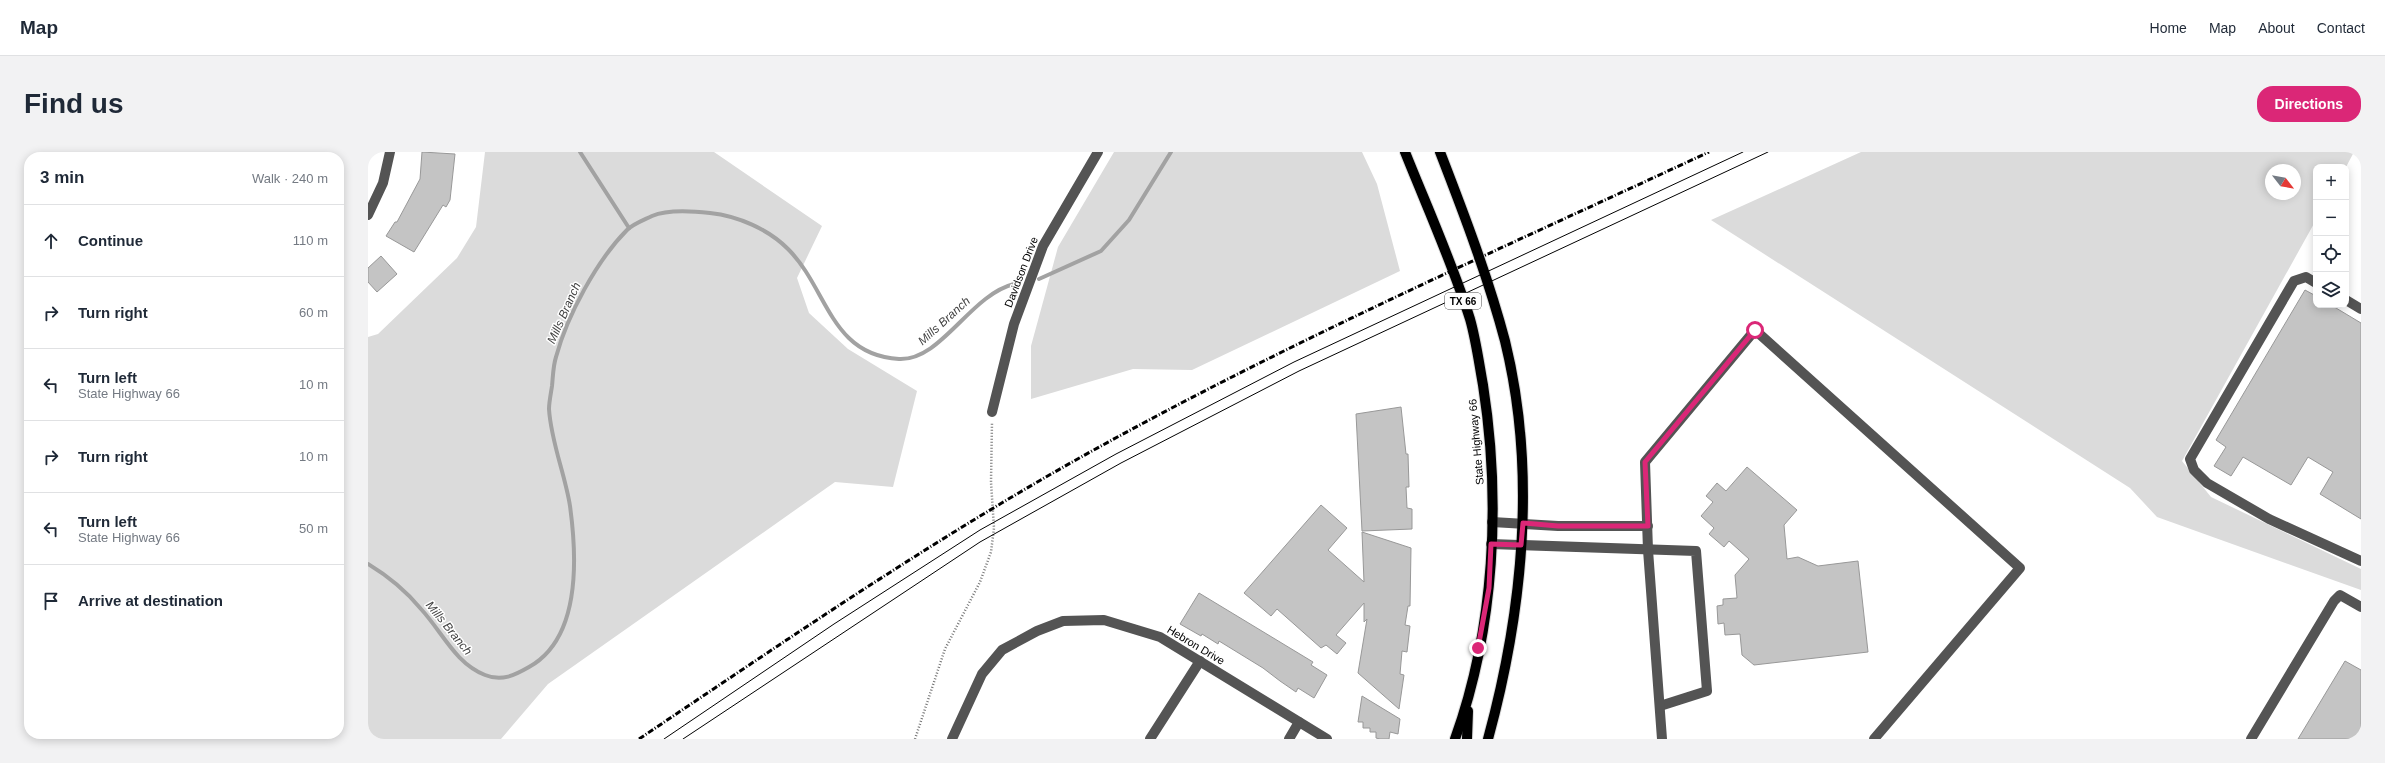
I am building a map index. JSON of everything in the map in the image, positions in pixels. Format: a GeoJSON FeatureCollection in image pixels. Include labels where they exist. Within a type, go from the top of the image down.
{"type":"FeatureCollection","features":[{"type":"Feature","properties":{"kind":"main road","name":"State Highway 66"},"geometry":{"type":"LineString","coordinates":[[1405,152],[1470,320],[1487,415],[1493,485],[1489,588],[1468,701],[1455,739]]}},
{"type":"Feature","properties":{"kind":"main road","name":"TX 66"},"geometry":{"type":"LineString","coordinates":[[1440,152],[1464,216],[1505,342],[1517,413],[1523,483],[1523,523],[1516,612],[1500,696],[1488,739]]}},
{"type":"Feature","properties":{"kind":"main road"},"geometry":{"type":"LineString","coordinates":[[1467,739],[1468,701]]}},
{"type":"Feature","properties":{"kind":"street"},"geometry":{"type":"LineString","coordinates":[[368,215],[383,183],[390,152]]}},
{"type":"Feature","properties":{"kind":"street","name":"Davidson Drive"},"geometry":{"type":"LineString","coordinates":[[992,412],[1014,324],[1043,246],[1098,152]]}},
{"type":"Feature","properties":{"kind":"street"},"geometry":{"type":"LineString","coordinates":[[2313,281],[2306,277],[2294,281],[2190,458],[2194,470],[2214,487],[2269,519],[2361,561]]}},
{"type":"Feature","properties":{"kind":"street"},"geometry":{"type":"LineString","coordinates":[[2349,302],[2361,309]]}},
{"type":"Feature","properties":{"kind":"street"},"geometry":{"type":"LineString","coordinates":[[1662,739],[1648,550],[1645,462],[1755,330],[2020,568],[1874,739]]}},
{"type":"Feature","properties":{"kind":"street"},"geometry":{"type":"LineString","coordinates":[[1492,522],[1558,526],[1648,526]]}},
{"type":"Feature","properties":{"kind":"street"},"geometry":{"type":"LineString","coordinates":[[1491,544],[1696,551],[1707,691],[1660,706]]}},
{"type":"Feature","properties":{"kind":"street"},"geometry":{"type":"LineString","coordinates":[[2250,739],[2334,601],[2340,595],[2361,607]]}},
{"type":"Feature","properties":{"kind":"street","name":"Hebron Drive"},"geometry":{"type":"LineString","coordinates":[[952,739],[982,674],[1002,650],[1037,631],[1064,621],[1104,620],[1153,635],[1200,661],[1327,739]]}},
{"type":"Feature","properties":{"kind":"street"},"geometry":{"type":"LineString","coordinates":[[1150,739],[1200,661]]}},
{"type":"Feature","properties":{"kind":"street"},"geometry":{"type":"LineString","coordinates":[[1289,739],[1299,722]]}},
{"type":"Feature","properties":{"kind":"path"},"geometry":{"type":"LineString","coordinates":[[915,739],[945,649],[980,582],[991,552],[994,528],[991,482],[992,412]]}},
{"type":"Feature","properties":{"kind":"shaded area"},"geometry":{"type":"Polygon","coordinates":[[[485,152],[714,152],[822,226],[797,278],[809,313],[848,349],[917,391],[893,487],[835,482],[548,684],[501,739],[368,739],[368,337],[378,334],[457,258],[476,227],[485,152]]]}},
{"type":"Feature","properties":{"kind":"shaded area"},"geometry":{"type":"Polygon","coordinates":[[[1114,152],[1362,152],[1377,184],[1400,271],[1192,370],[1133,369],[1031,399],[1031,346],[1058,247],[1114,152]]]}},
{"type":"Feature","properties":{"kind":"shaded area"},"geometry":{"type":"Polygon","coordinates":[[[1861,152],[2354,152],[2348,164],[2313,164],[2313,225],[2182,461],[2211,497],[2361,569],[2361,590],[2157,517],[2130,488],[1711,220],[1861,152]]]}},
{"type":"Feature","properties":{"kind":"building"},"geometry":{"type":"Polygon","coordinates":[[[422,152],[455,154],[450,200],[446,207],[443,205],[414,252],[386,236],[395,222],[397,222],[420,179],[422,152]]]}},
{"type":"Feature","properties":{"kind":"building"},"geometry":{"type":"Polygon","coordinates":[[[381,256],[397,274],[377,292],[368,282],[368,268],[381,256]]]}},
{"type":"Feature","properties":{"kind":"building"},"geometry":{"type":"Polygon","coordinates":[[[2305,290],[2313,294],[2313,308],[2336,308],[2361,323],[2361,519],[2320,494],[2333,472],[2308,457],[2291,485],[2243,457],[2231,476],[2214,466],[2226,447],[2216,440],[2305,290]]]}},
{"type":"Feature","properties":{"kind":"building"},"geometry":{"type":"Polygon","coordinates":[[[1401,407],[1406,454],[1408,454],[1409,487],[1406,487],[1407,508],[1412,509],[1412,529],[1362,531],[1356,414],[1401,407]]]}},
{"type":"Feature","properties":{"kind":"building"},"geometry":{"type":"Polygon","coordinates":[[[1747,467],[1797,510],[1784,525],[1787,559],[1798,557],[1818,566],[1858,561],[1868,652],[1754,665],[1742,655],[1740,634],[1725,635],[1724,623],[1718,624],[1717,606],[1723,605],[1723,599],[1737,598],[1735,575],[1749,559],[1729,541],[1724,547],[1709,534],[1714,528],[1701,516],[1713,502],[1706,496],[1717,483],[1726,491],[1747,467]]]}},
{"type":"Feature","properties":{"kind":"building"},"geometry":{"type":"Polygon","coordinates":[[[1321,505],[1347,528],[1328,550],[1364,582],[1362,532],[1411,548],[1410,606],[1408,606],[1405,625],[1410,626],[1407,652],[1402,651],[1400,674],[1404,675],[1399,709],[1358,673],[1367,619],[1364,622],[1364,603],[1336,635],[1346,643],[1337,654],[1326,645],[1321,648],[1277,609],[1271,616],[1244,593],[1321,505]]]}},
{"type":"Feature","properties":{"kind":"building"},"geometry":{"type":"Polygon","coordinates":[[[1199,593],[1313,662],[1311,665],[1327,675],[1314,698],[1298,688],[1296,692],[1263,668],[1219,641],[1218,644],[1202,634],[1201,636],[1180,624],[1199,593]]]}},
{"type":"Feature","properties":{"kind":"building"},"geometry":{"type":"Polygon","coordinates":[[[2345,661],[2361,670],[2361,739],[2298,739],[2345,661]]]}},
{"type":"Feature","properties":{"kind":"building"},"geometry":{"type":"Polygon","coordinates":[[[1362,696],[1400,719],[1398,734],[1390,732],[1389,739],[1380,739],[1376,738],[1376,732],[1370,732],[1370,728],[1363,728],[1363,722],[1358,722],[1362,696]]]}},
{"type":"Feature","properties":{"kind":"waterway"},"geometry":{"type":"LineString","coordinates":[[580,152],[629,228]]}},
{"type":"Feature","properties":{"kind":"waterway","name":"Mills Branch"},"geometry":{"type":"LineString","coordinates":[[1039,279],[1101,251],[1129,220],[1171,152]]}},
{"type":"Feature","properties":{"kind":"waterway","name":"Mills Branch"},"geometry":{"type":"LineString","coordinates":[[368,564],[403,590],[429,618],[457,655],[475,670],[491,677],[508,677],[529,667],[546,654],[558,637],[567,617],[572,595],[574,572],[574,549],[570,506],[550,421],[549,409],[555,360],[575,307],[594,273],[616,242],[629,228],[652,216],[665,212],[703,212],[742,220],[771,235],[788,249],[801,265],[813,282],[833,318],[844,333],[858,346],[876,355],[899,359],[914,357],[928,350],[983,301],[998,290],[1014,284]]}},
{"type":"Feature","properties":{"kind":"tram line"},"geometry":{"type":"LineString","coordinates":[[664,739],[834,624],[980,530],[1116,454],[1294,362],[1743,152]]}},
{"type":"Feature","properties":{"kind":"tram line"},"geometry":{"type":"LineString","coordinates":[[683,739],[980,542],[1121,463],[1299,371],[1768,152]]}},
{"type":"Feature","properties":{"kind":"railway"},"geometry":{"type":"LineString","coordinates":[[639,739],[931,546],[1051,474],[1112,440],[1259,363],[1333,327],[1709,152]]}},
{"type":"Feature","properties":{"kind":"route"},"geometry":{"type":"LineString","coordinates":[[1478,648],[1489,588],[1491,544],[1521,545],[1523,523],[1558,526],[1648,526],[1645,462],[1755,330]]}}]}
